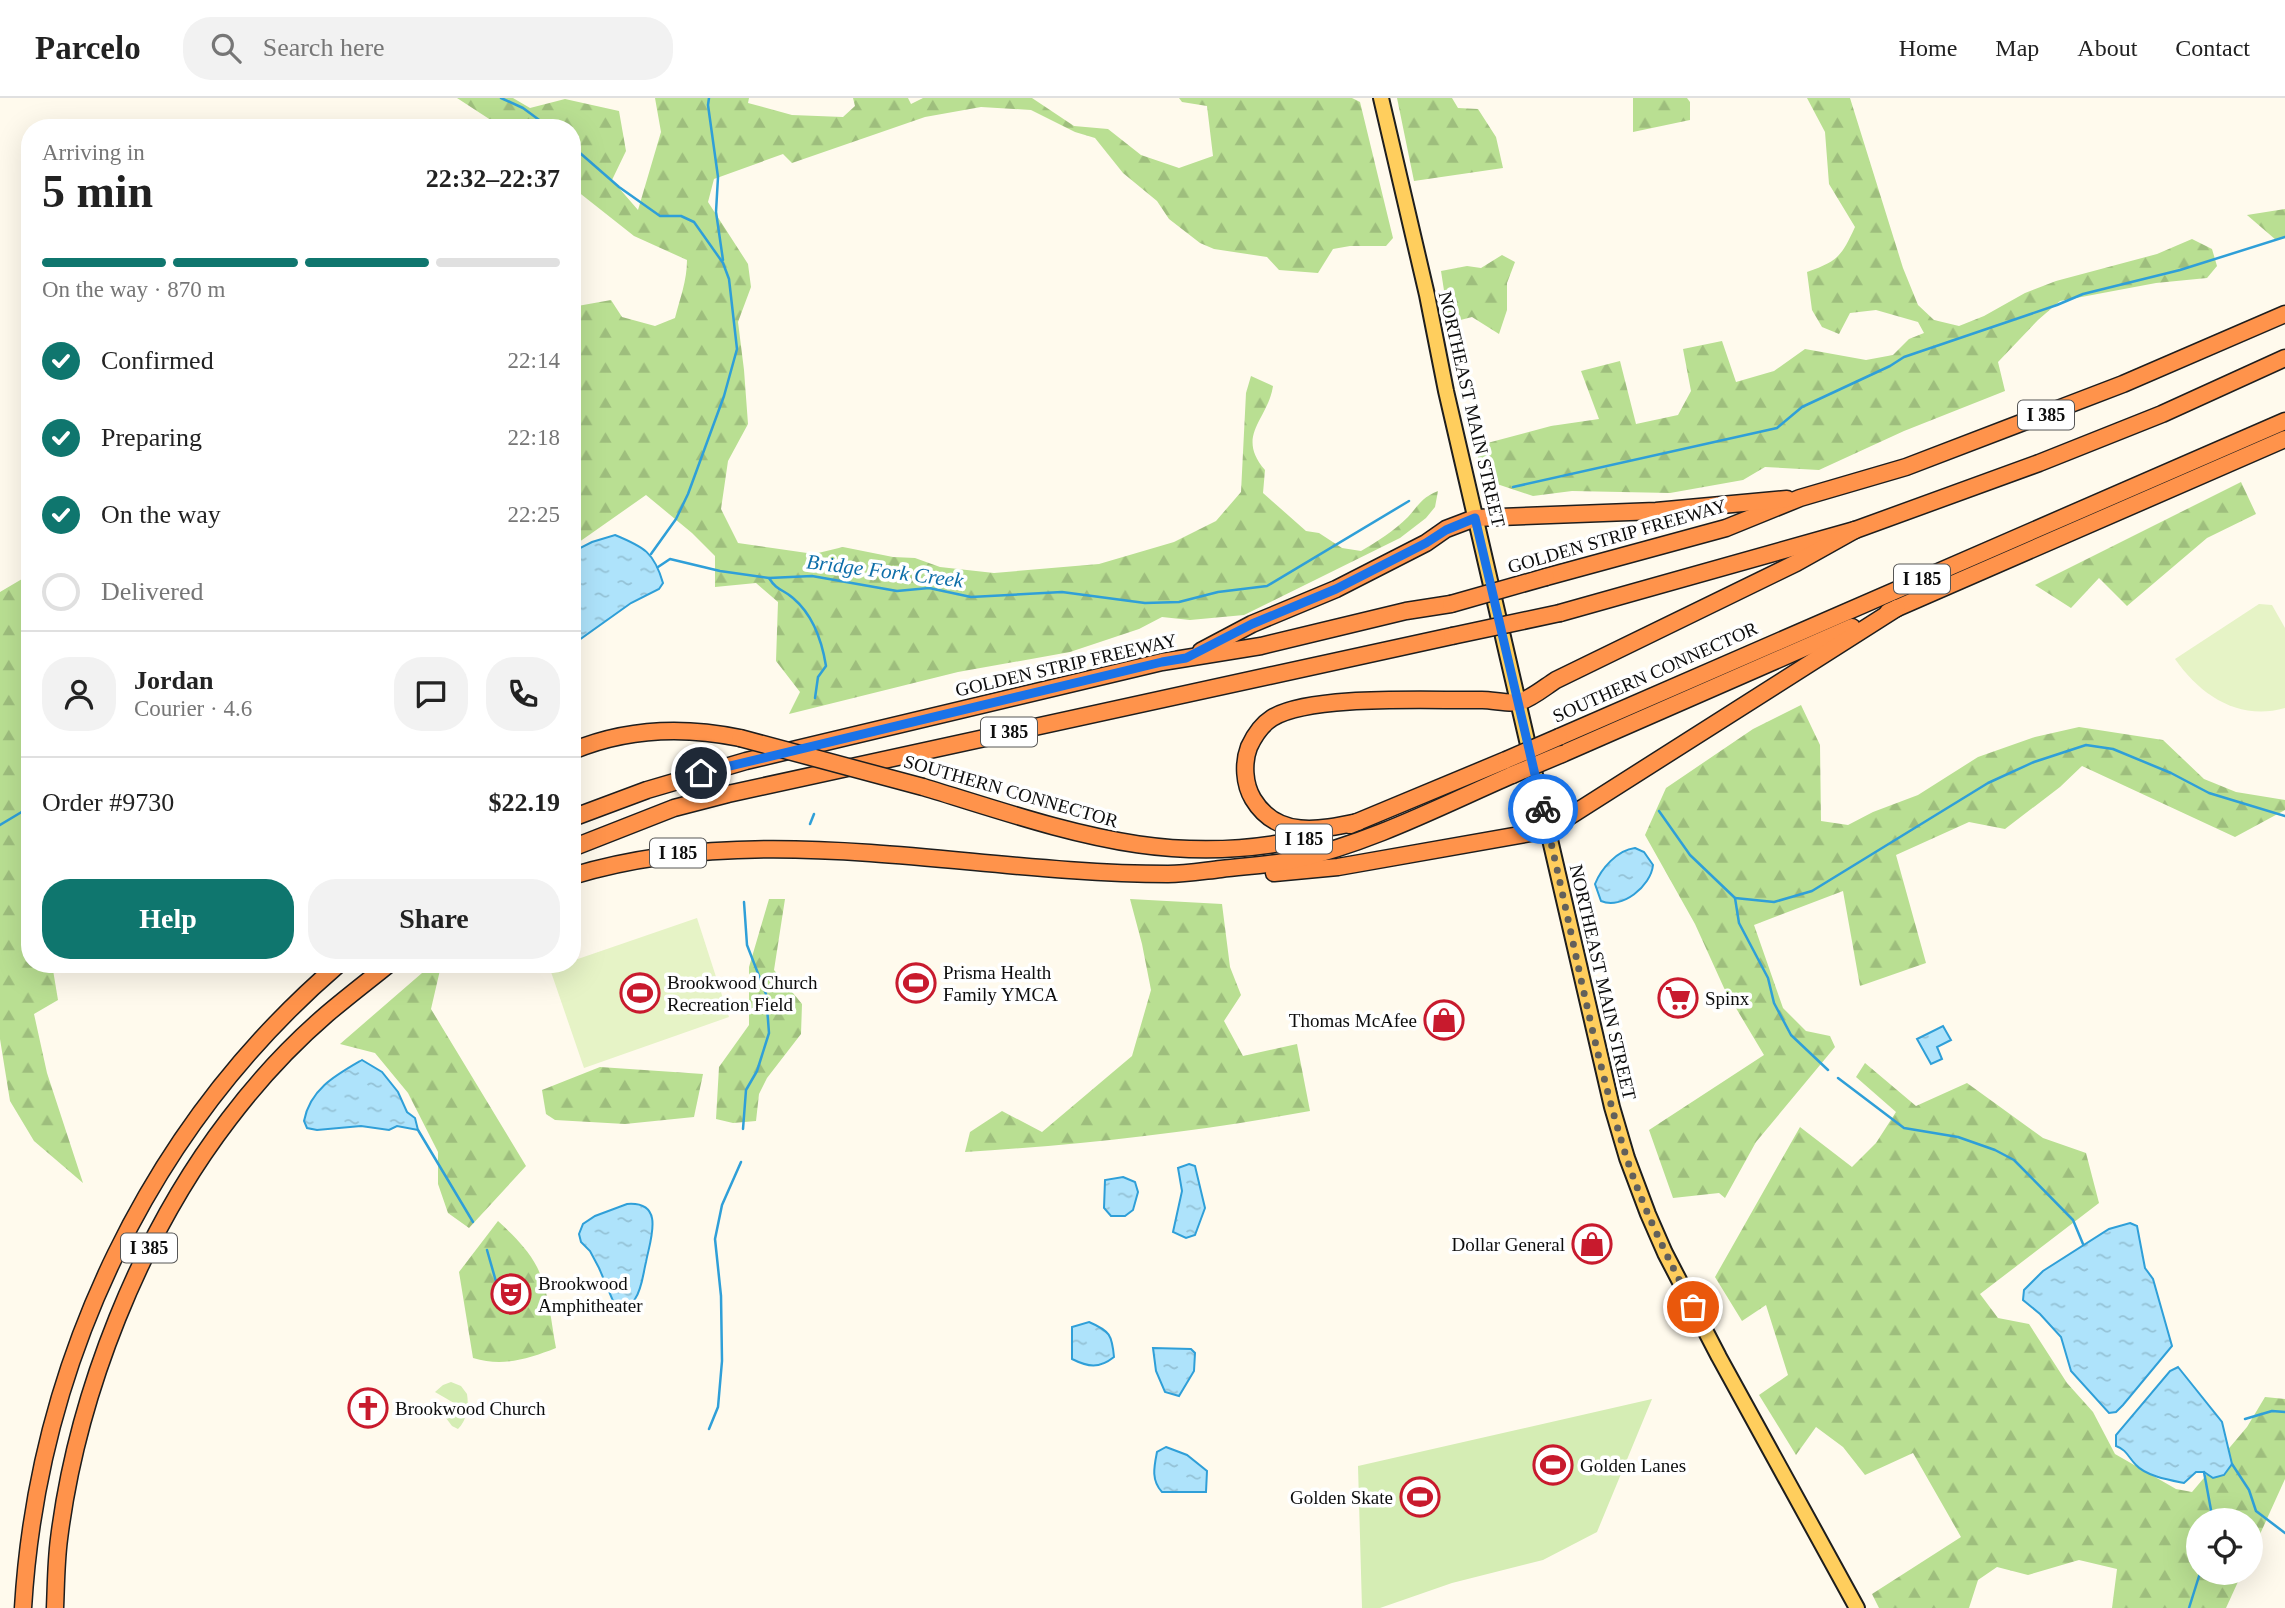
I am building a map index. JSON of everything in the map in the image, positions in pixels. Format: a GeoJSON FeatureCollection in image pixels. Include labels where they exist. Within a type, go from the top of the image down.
{"type":"FeatureCollection","features":[{"type":"Feature","properties":{"kind":"highway","name":"GOLDEN STRIP FREEWAY"},"geometry":{"type":"LineString","coordinates":[[581,815],[701,773],[1162,662],[1261,646],[1406,611],[1451,604],[1726,528],[1800,499],[1881,475],[2004,431],[2123,384],[2285,314]]}},
{"type":"Feature","properties":{"kind":"highway","name":"I 385"},"geometry":{"type":"LineString","coordinates":[[581,844],[674,808],[728,794],[1560,613],[1855,530],[2039,463],[2162,414],[2285,358]]}},
{"type":"Feature","properties":{"kind":"highway","name":"SOUTHERN CONNECTOR"},"geometry":{"type":"LineString","coordinates":[[581,873],[656,855],[708,850],[759,849],[1170,874],[1284,862],[1321,853],[1373,835],[1509,768],[1559,737],[2285,421]]}},
{"type":"Feature","properties":{"kind":"highway","name":"SOUTHERN CONNECTOR"},"geometry":{"type":"LineString","coordinates":[[581,748],[599,741],[653,730],[690,730],[740,738],[923,787],[1088,836],[1149,848],[1185,850],[1260,847],[1298,841],[1509,768],[1562,754],[2285,439]]}},
{"type":"Feature","properties":{"kind":"highway"},"geometry":{"type":"LineString","coordinates":[[1186,658],[1252,624],[1336,589],[1446,530],[1475,518],[1656,511],[1800,499]]}},
{"type":"Feature","properties":{"kind":"highway"},"geometry":{"type":"LineString","coordinates":[[1358,822],[1324,829],[1301,830],[1269,817],[1251,794],[1245,765],[1253,738],[1263,725],[1292,711],[1338,704],[1390,701],[1519,702],[1556,680],[1796,563],[1855,530]]}},
{"type":"Feature","properties":{"kind":"highway"},"geometry":{"type":"LineString","coordinates":[[1170,874],[1285,872],[1338,867],[1548,830],[1897,608]]}},
{"type":"Feature","properties":{"kind":"highway"},"geometry":{"type":"LineString","coordinates":[[232,1073],[262,1028],[315,973]]}},
{"type":"Feature","properties":{"kind":"highway","name":"I 385"},"geometry":{"type":"LineString","coordinates":[[23,1608],[30,1534],[42,1465],[57,1404],[85,1320],[115,1253],[161,1170],[232,1073],[278,1022],[330,973]]}},
{"type":"Feature","properties":{"kind":"highway","name":"I 385"},"geometry":{"type":"LineString","coordinates":[[55,1608],[58,1539],[87,1409],[129,1288],[161,1225],[197,1164],[229,1119],[265,1076],[325,1016],[378,973]]}},
{"type":"Feature","properties":{"kind":"main road","name":"NORTHEAST MAIN STREET"},"geometry":{"type":"LineString","coordinates":[[1381,98],[1475,518],[1612,1107],[1627,1158],[1648,1214],[1719,1357],[1857,1608]]}},
{"type":"Feature","properties":{"kind":"green space"},"geometry":{"type":"Polygon","coordinates":[[[457,98],[513,98],[530,108],[565,99],[619,111],[626,151],[612,180],[638,210],[661,132],[655,98],[749,98],[748,103],[792,115],[843,117],[855,106],[853,98],[908,98],[911,104],[923,98],[1032,98],[1074,126],[1108,129],[1141,155],[1179,168],[1213,156],[1207,106],[1182,102],[1179,98],[1352,98],[1360,102],[1393,238],[1386,246],[1333,249],[1318,273],[1279,270],[1267,257],[1214,249],[1200,243],[1169,219],[1157,201],[1123,173],[1095,138],[1075,132],[1031,110],[981,107],[925,117],[792,163],[783,154],[714,179],[708,202],[748,264],[751,287],[738,322],[748,424],[728,461],[721,509],[738,543],[814,554],[843,547],[893,557],[915,558],[940,567],[994,573],[1099,564],[1174,542],[1216,521],[1241,492],[1246,393],[1251,376],[1273,386],[1253,437],[1257,458],[1265,470],[1263,493],[1306,531],[1319,533],[1342,548],[1361,551],[1391,531],[1424,499],[1438,491],[1435,507],[1426,518],[1400,538],[1244,615],[1190,620],[1162,617],[1139,629],[1070,652],[958,672],[789,714],[800,692],[776,661],[778,602],[756,583],[715,587],[715,556],[646,495],[581,541],[581,305],[611,300],[622,317],[655,326],[675,318],[685,282],[687,260],[634,236],[581,194],[581,119],[489,119],[457,98]]]}},
{"type":"Feature","properties":{"kind":"green space"},"geometry":{"type":"Polygon","coordinates":[[[1397,98],[1452,98],[1458,108],[1478,109],[1496,137],[1503,168],[1414,181],[1397,98]]]}},
{"type":"Feature","properties":{"kind":"green space"},"geometry":{"type":"Polygon","coordinates":[[[1633,98],[1687,98],[1690,102],[1690,120],[1633,132],[1633,98]]]}},
{"type":"Feature","properties":{"kind":"green space"},"geometry":{"type":"Polygon","coordinates":[[[1807,98],[1850,98],[1903,268],[1918,305],[1934,320],[1959,326],[1984,316],[2025,293],[2056,281],[2157,254],[2192,239],[2212,249],[2217,266],[2207,278],[2156,283],[2060,301],[1998,362],[2005,391],[1904,431],[1819,470],[1765,467],[1743,480],[1670,493],[1572,491],[1533,496],[1491,482],[1480,467],[1476,446],[1551,426],[1599,419],[1581,371],[1620,361],[1636,424],[1678,415],[1691,391],[1683,349],[1722,341],[1736,382],[1774,371],[1805,349],[1866,360],[1893,355],[1909,339],[1924,333],[1918,322],[1876,310],[1850,313],[1839,334],[1822,327],[1812,310],[1807,272],[1826,265],[1837,257],[1855,227],[1829,184],[1825,132],[1807,98]]]}},
{"type":"Feature","properties":{"kind":"green space"},"geometry":{"type":"Polygon","coordinates":[[[2285,209],[2285,238],[2276,240],[2247,215],[2285,209]]]}},
{"type":"Feature","properties":{"kind":"green space"},"geometry":{"type":"Polygon","coordinates":[[[1502,255],[1515,262],[1507,283],[1507,310],[1499,334],[1472,317],[1449,323],[1441,271],[1467,266],[1481,268],[1502,255]]]}},
{"type":"Feature","properties":{"kind":"green space"},"geometry":{"type":"Polygon","coordinates":[[[2241,482],[2256,514],[2207,538],[2127,606],[2099,578],[2071,608],[2035,585],[2241,482]]]}},
{"type":"Feature","properties":{"kind":"green space"},"geometry":{"type":"Polygon","coordinates":[[[21,580],[21,973],[54,973],[58,1000],[34,1014],[47,1073],[83,1183],[34,1141],[10,1101],[0,1039],[0,592],[21,580]]]}},
{"type":"Feature","properties":{"kind":"green space"},"geometry":{"type":"Polygon","coordinates":[[[2259,604],[2272,605],[2285,628],[2285,708],[2268,711],[2252,711],[2222,702],[2197,684],[2175,659],[2259,604]]]}},
{"type":"Feature","properties":{"kind":"green space"},"geometry":{"type":"Polygon","coordinates":[[[1801,705],[1820,745],[1821,821],[1848,825],[1873,812],[1918,795],[1978,757],[2035,737],[2079,727],[2163,740],[2204,779],[2236,792],[2285,800],[2285,810],[2235,837],[2082,766],[2060,787],[2005,829],[1969,822],[1896,855],[1926,963],[1860,986],[1843,891],[1754,925],[1783,1008],[1806,1031],[1830,1036],[1835,1047],[1756,1142],[1725,1198],[1719,1193],[1673,1198],[1649,1130],[1764,1055],[1724,988],[1695,924],[1645,835],[1666,788],[1753,729],[1801,705]]]}},
{"type":"Feature","properties":{"kind":"green space"},"geometry":{"type":"Polygon","coordinates":[[[769,899],[785,899],[774,970],[802,1004],[801,1034],[767,1078],[759,1094],[756,1121],[733,1123],[716,1119],[719,1067],[749,1025],[749,967],[769,899]]]}},
{"type":"Feature","properties":{"kind":"green space"},"geometry":{"type":"Polygon","coordinates":[[[1130,899],[1222,904],[1230,967],[1241,995],[1224,1021],[1243,1056],[1297,1044],[1310,1111],[1138,1137],[965,1152],[970,1132],[1002,1111],[1042,1132],[1132,1056],[1151,990],[1130,899]]]}},
{"type":"Feature","properties":{"kind":"green space","name":"Brookwood Church Recreation Field"},"geometry":{"type":"Polygon","coordinates":[[[697,918],[729,1017],[584,1068],[551,973],[581,973],[581,958],[697,918]]]}},
{"type":"Feature","properties":{"kind":"green space"},"geometry":{"type":"Polygon","coordinates":[[[422,973],[439,973],[431,1009],[526,1166],[469,1228],[448,1213],[438,1184],[438,1152],[408,1093],[375,1053],[340,1044],[422,973]]]}},
{"type":"Feature","properties":{"kind":"green space"},"geometry":{"type":"Polygon","coordinates":[[[1865,1063],[1916,1106],[1967,1083],[2043,1138],[2086,1153],[2099,1203],[1980,1294],[1998,1318],[2029,1324],[2067,1383],[2093,1412],[2115,1454],[2176,1489],[2192,1492],[2247,1427],[2265,1397],[2285,1399],[2285,1479],[2263,1528],[2263,1508],[2186,1508],[2186,1585],[2237,1585],[2226,1608],[2112,1608],[2117,1569],[2079,1560],[2028,1575],[1997,1567],[1978,1580],[1969,1608],[1879,1608],[1872,1594],[1961,1537],[1913,1453],[1865,1475],[1843,1447],[1816,1427],[1796,1455],[1759,1395],[1788,1375],[1766,1305],[1742,1321],[1715,1277],[1800,1127],[1852,1167],[1876,1143],[1896,1112],[1856,1077],[1865,1063]]]}},
{"type":"Feature","properties":{"kind":"green space"},"geometry":{"type":"Polygon","coordinates":[[[600,1067],[703,1074],[694,1117],[625,1124],[555,1120],[546,1114],[542,1090],[600,1067]]]}},
{"type":"Feature","properties":{"kind":"green space"},"geometry":{"type":"Polygon","coordinates":[[[498,1221],[524,1248],[537,1267],[547,1296],[556,1348],[505,1362],[473,1358],[459,1272],[498,1221]]]}},
{"type":"Feature","properties":{"kind":"green space"},"geometry":{"type":"Polygon","coordinates":[[[451,1382],[461,1386],[467,1394],[467,1413],[458,1429],[446,1418],[454,1403],[435,1392],[451,1382]]]}},
{"type":"Feature","properties":{"kind":"green space"},"geometry":{"type":"Polygon","coordinates":[[[1652,1399],[1597,1532],[1543,1560],[1452,1583],[1380,1608],[1362,1608],[1358,1466],[1652,1399]]]}},
{"type":"Feature","properties":{"kind":"water"},"geometry":{"type":"Polygon","coordinates":[[[615,535],[641,547],[652,557],[663,583],[659,589],[631,603],[581,639],[581,548],[615,535]]]}},
{"type":"Feature","properties":{"kind":"water"},"geometry":{"type":"Polygon","coordinates":[[[1635,848],[1644,852],[1653,865],[1647,881],[1626,899],[1609,903],[1601,901],[1595,884],[1601,872],[1616,856],[1635,848]]]}},
{"type":"Feature","properties":{"kind":"water"},"geometry":{"type":"Polygon","coordinates":[[[1943,1026],[1951,1040],[1937,1047],[1942,1059],[1931,1064],[1917,1039],[1943,1026]]]}},
{"type":"Feature","properties":{"kind":"water"},"geometry":{"type":"Polygon","coordinates":[[[362,1060],[382,1072],[398,1092],[407,1112],[415,1118],[418,1130],[397,1126],[389,1130],[361,1126],[317,1130],[307,1128],[304,1121],[307,1110],[318,1092],[334,1077],[362,1060]]]}},
{"type":"Feature","properties":{"kind":"water"},"geometry":{"type":"Polygon","coordinates":[[[1189,1164],[1195,1166],[1205,1208],[1195,1235],[1186,1238],[1173,1232],[1182,1191],[1178,1168],[1189,1164]]]}},
{"type":"Feature","properties":{"kind":"water"},"geometry":{"type":"Polygon","coordinates":[[[1123,1177],[1135,1182],[1138,1192],[1133,1210],[1125,1216],[1111,1216],[1104,1208],[1105,1180],[1123,1177]]]}},
{"type":"Feature","properties":{"kind":"water"},"geometry":{"type":"Polygon","coordinates":[[[627,1204],[647,1209],[653,1224],[637,1295],[629,1305],[616,1308],[599,1268],[590,1251],[581,1242],[579,1234],[583,1224],[595,1216],[627,1204]]]}},
{"type":"Feature","properties":{"kind":"water"},"geometry":{"type":"Polygon","coordinates":[[[2130,1223],[2137,1226],[2145,1268],[2153,1279],[2172,1346],[2123,1405],[2116,1412],[2109,1413],[2071,1371],[2061,1337],[2023,1300],[2024,1290],[2043,1271],[2109,1229],[2130,1223]]]}},
{"type":"Feature","properties":{"kind":"water"},"geometry":{"type":"Polygon","coordinates":[[[1089,1322],[1106,1331],[1112,1344],[1114,1357],[1098,1365],[1083,1364],[1072,1359],[1072,1327],[1089,1322]]]}},
{"type":"Feature","properties":{"kind":"water"},"geometry":{"type":"Polygon","coordinates":[[[1153,1348],[1191,1349],[1195,1353],[1194,1371],[1179,1396],[1165,1392],[1156,1371],[1153,1348]]]}},
{"type":"Feature","properties":{"kind":"water"},"geometry":{"type":"Polygon","coordinates":[[[2178,1367],[2222,1422],[2232,1464],[2224,1475],[2213,1478],[2204,1472],[2196,1472],[2184,1483],[2165,1479],[2140,1469],[2116,1446],[2116,1435],[2170,1371],[2178,1367]]]}},
{"type":"Feature","properties":{"kind":"water"},"geometry":{"type":"Polygon","coordinates":[[[1166,1447],[1187,1455],[1207,1471],[1206,1492],[1162,1492],[1156,1483],[1154,1468],[1157,1452],[1166,1447]]]}},
{"type":"Feature","properties":{"kind":"waterway"},"geometry":{"type":"LineString","coordinates":[[501,98],[523,108],[538,119]]}},
{"type":"Feature","properties":{"kind":"waterway"},"geometry":{"type":"LineString","coordinates":[[709,98],[718,177],[716,212],[723,260]]}},
{"type":"Feature","properties":{"kind":"waterway"},"geometry":{"type":"LineString","coordinates":[[581,154],[619,187],[660,216],[681,216],[694,222],[723,263],[729,279],[737,349],[724,396],[688,494],[676,519],[651,554]]}},
{"type":"Feature","properties":{"kind":"waterway"},"geometry":{"type":"LineString","coordinates":[[1513,487],[1777,428],[1802,407],[1904,357],[2083,294],[2180,270],[2285,237]]}},
{"type":"Feature","properties":{"kind":"waterway","name":"Bridge Fork Creek"},"geometry":{"type":"LineString","coordinates":[[658,567],[670,559],[720,571],[769,578],[812,576],[897,591],[929,588],[971,597],[1062,592],[1145,603],[1179,602],[1218,592],[1267,586],[1409,501]]}},
{"type":"Feature","properties":{"kind":"waterway"},"geometry":{"type":"LineString","coordinates":[[769,578],[806,612],[819,638],[826,666],[818,677],[815,698]]}},
{"type":"Feature","properties":{"kind":"waterway"},"geometry":{"type":"LineString","coordinates":[[1735,898],[1774,902],[1812,891],[1988,783],[2034,762],[2086,745],[2113,749],[2171,773],[2209,793],[2285,816]]}},
{"type":"Feature","properties":{"kind":"waterway","name":"Bridge Fork Creek"},"geometry":{"type":"LineString","coordinates":[[1659,811],[1690,855],[1735,898],[1739,923],[1768,978],[1774,1003],[1791,1035],[1828,1070]]}},
{"type":"Feature","properties":{"kind":"waterway","name":"Bridge Fork Creek"},"geometry":{"type":"LineString","coordinates":[[0,825],[21,812]]}},
{"type":"Feature","properties":{"kind":"waterway"},"geometry":{"type":"LineString","coordinates":[[810,824],[814,814]]}},
{"type":"Feature","properties":{"kind":"waterway"},"geometry":{"type":"LineString","coordinates":[[743,1129],[746,1090],[757,1071],[769,1033],[766,994],[747,945],[744,902]]}},
{"type":"Feature","properties":{"kind":"waterway","name":"Bridge Fork Creek"},"geometry":{"type":"LineString","coordinates":[[1838,1078],[1904,1128],[1958,1137],[2014,1160],[2073,1220],[2083,1244]]}},
{"type":"Feature","properties":{"kind":"waterway"},"geometry":{"type":"LineString","coordinates":[[418,1130],[473,1222]]}},
{"type":"Feature","properties":{"kind":"waterway"},"geometry":{"type":"LineString","coordinates":[[709,1429],[718,1407],[722,1361],[721,1296],[715,1239],[722,1205],[741,1162]]}},
{"type":"Feature","properties":{"kind":"waterway"},"geometry":{"type":"LineString","coordinates":[[487,1250],[497,1285]]}},
{"type":"Feature","properties":{"kind":"waterway"},"geometry":{"type":"LineString","coordinates":[[2245,1419],[2272,1411],[2285,1412]]}},
{"type":"Feature","properties":{"kind":"waterway","name":"Bridge Fork Creek"},"geometry":{"type":"LineString","coordinates":[[2232,1464],[2249,1490],[2256,1511],[2285,1533]]}},
{"type":"Feature","properties":{"kind":"waterway"},"geometry":{"type":"LineString","coordinates":[[2204,1472],[2211,1508]]}},
{"type":"Feature","properties":{"kind":"waterway"},"geometry":{"type":"LineString","coordinates":[[2189,1608],[2196,1585]]}},
{"type":"Feature","properties":{"kind":"way so far"},"geometry":{"type":"LineString","coordinates":[[1543,809],[1612,1107],[1627,1158],[1665,1253],[1693,1307]]}},
{"type":"Feature","properties":{"kind":"place","name":"Prisma Health Family YMCA"},"geometry":{"type":"Point","coordinates":[916,983]}},
{"type":"Feature","properties":{"kind":"place","name":"Brookwood Church Recreation Field"},"geometry":{"type":"Point","coordinates":[640,993]}},
{"type":"Feature","properties":{"kind":"place","name":"Spinx"},"geometry":{"type":"Point","coordinates":[1678,998]}},
{"type":"Feature","properties":{"kind":"place","name":"Thomas McAfee"},"geometry":{"type":"Point","coordinates":[1444,1020]}},
{"type":"Feature","properties":{"kind":"place","name":"Dollar General"},"geometry":{"type":"Point","coordinates":[1592,1244]}},
{"type":"Feature","properties":{"kind":"place","name":"Brookwood Amphitheater"},"geometry":{"type":"Point","coordinates":[511,1294]}},
{"type":"Feature","properties":{"kind":"place","name":"Brookwood Church"},"geometry":{"type":"Point","coordinates":[368,1408]}},
{"type":"Feature","properties":{"kind":"place","name":"Golden Lanes"},"geometry":{"type":"Point","coordinates":[1553,1465]}},
{"type":"Feature","properties":{"kind":"place","name":"Golden Skate"},"geometry":{"type":"Point","coordinates":[1420,1497]}},
{"type":"Feature","properties":{"kind":"route"},"geometry":{"type":"LineString","coordinates":[[701,773],[1186,658],[1252,624],[1336,589],[1446,530],[1475,518],[1543,809]]}}]}
